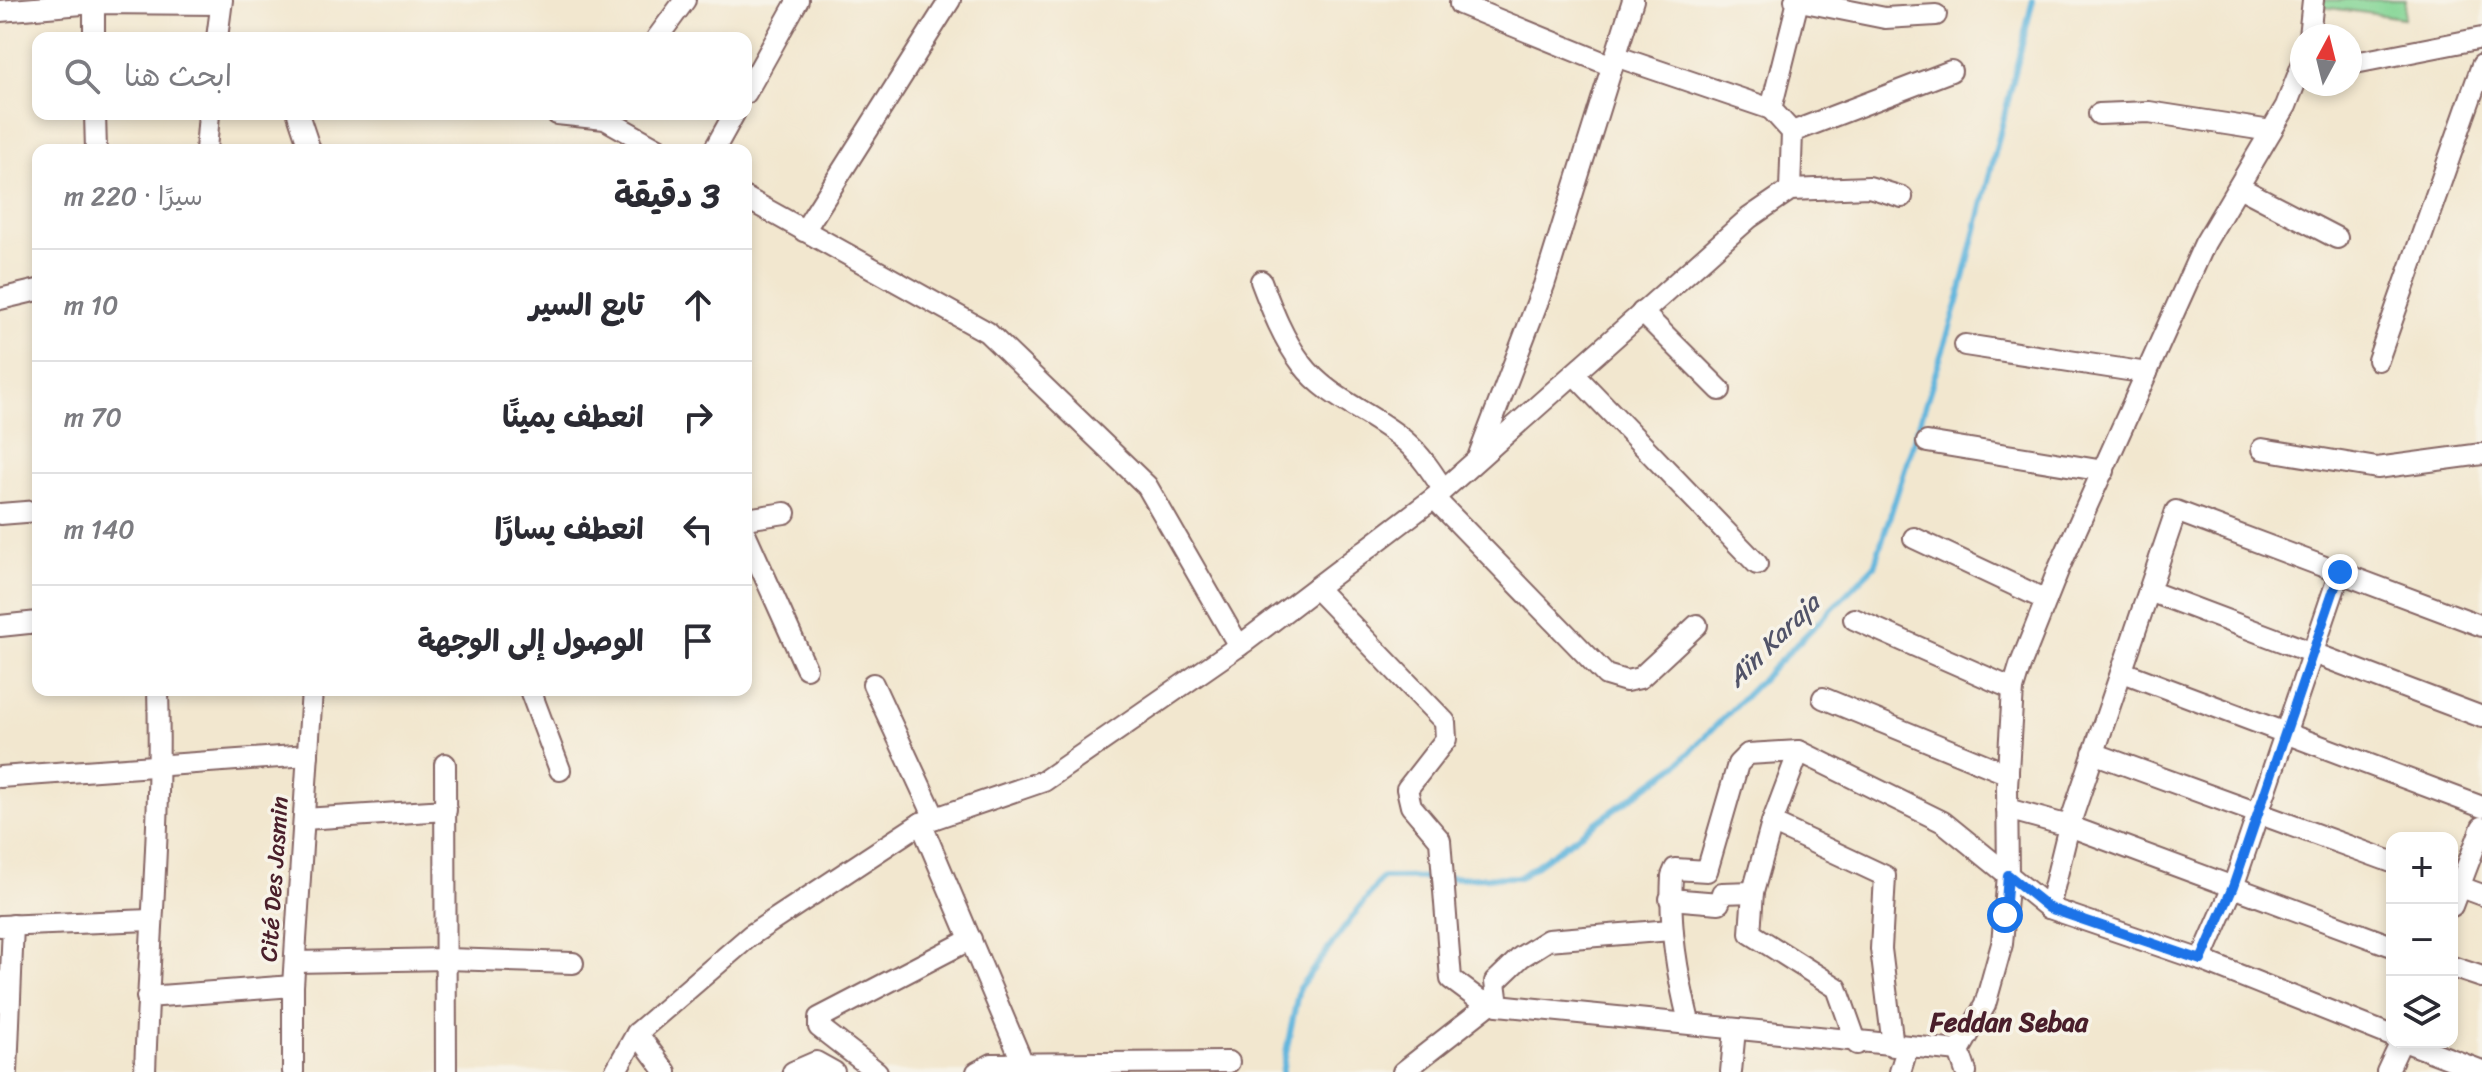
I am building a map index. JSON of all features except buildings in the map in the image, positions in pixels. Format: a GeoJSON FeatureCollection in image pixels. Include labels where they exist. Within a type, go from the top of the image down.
{"type":"FeatureCollection","features":[{"type":"Feature","properties":{"kind":"street"},"geometry":{"type":"LineString","coordinates":[[661,32],[685,0]]}},
{"type":"Feature","properties":{"kind":"street"},"geometry":{"type":"LineString","coordinates":[[752,82],[798,0]]}},
{"type":"Feature","properties":{"kind":"street"},"geometry":{"type":"LineString","coordinates":[[804,231],[950,0]]}},
{"type":"Feature","properties":{"kind":"street"},"geometry":{"type":"LineString","coordinates":[[1478,459],[1544,285],[1633,0]]}},
{"type":"Feature","properties":{"kind":"street"},"geometry":{"type":"LineString","coordinates":[[1771,109],[1797,0],[1885,18],[1936,15]]}},
{"type":"Feature","properties":{"kind":"street"},"geometry":{"type":"LineString","coordinates":[[2310,24],[2313,0]]}},
{"type":"Feature","properties":{"kind":"street"},"geometry":{"type":"LineString","coordinates":[[0,11],[94,3],[221,2],[218,32]]}},
{"type":"Feature","properties":{"kind":"street"},"geometry":{"type":"LineString","coordinates":[[94,3],[94,32]]}},
{"type":"Feature","properties":{"kind":"street"},"geometry":{"type":"LineString","coordinates":[[1460,4],[1614,61],[1771,109],[1792,132],[1790,190]]}},
{"type":"Feature","properties":{"kind":"street"},"geometry":{"type":"LineString","coordinates":[[2362,62],[2482,38]]}},
{"type":"Feature","properties":{"kind":"street"},"geometry":{"type":"LineString","coordinates":[[2378,360],[2482,65]]}},
{"type":"Feature","properties":{"kind":"street"},"geometry":{"type":"LineString","coordinates":[[1792,132],[1951,71]]}},
{"type":"Feature","properties":{"kind":"street"},"geometry":{"type":"LineString","coordinates":[[1966,1072],[1959,1051],[1985,1005],[1995,975],[2008,875],[2007,809],[2013,689],[2046,600],[2205,243],[2290,93]]}},
{"type":"Feature","properties":{"kind":"street"},"geometry":{"type":"LineString","coordinates":[[2099,114],[2149,112],[2271,131]]}},
{"type":"Feature","properties":{"kind":"street"},"geometry":{"type":"LineString","coordinates":[[95,120],[96,144]]}},
{"type":"Feature","properties":{"kind":"street"},"geometry":{"type":"LineString","coordinates":[[206,144],[208,120]]}},
{"type":"Feature","properties":{"kind":"street"},"geometry":{"type":"LineString","coordinates":[[300,120],[308,144]]}},
{"type":"Feature","properties":{"kind":"street"},"geometry":{"type":"LineString","coordinates":[[612,120],[650,144]]}},
{"type":"Feature","properties":{"kind":"street"},"geometry":{"type":"LineString","coordinates":[[717,144],[731,120]]}},
{"type":"Feature","properties":{"kind":"street"},"geometry":{"type":"LineString","coordinates":[[615,1072],[637,1033],[751,935],[928,820],[1044,781],[1239,646],[1438,494],[1749,218],[1790,190],[1869,187],[1902,197]]}},
{"type":"Feature","properties":{"kind":"street"},"geometry":{"type":"LineString","coordinates":[[2239,187],[2337,238]]}},
{"type":"Feature","properties":{"kind":"street"},"geometry":{"type":"LineString","coordinates":[[752,201],[987,332],[1147,486],[1239,646]]}},
{"type":"Feature","properties":{"kind":"street"},"geometry":{"type":"LineString","coordinates":[[1261,281],[1275,319],[1303,366],[1330,391],[1404,440],[1423,458],[1438,494],[1606,675],[1626,681],[1640,678],[1697,625]]}},
{"type":"Feature","properties":{"kind":"street"},"geometry":{"type":"LineString","coordinates":[[0,299],[32,291]]}},
{"type":"Feature","properties":{"kind":"street"},"geometry":{"type":"LineString","coordinates":[[1642,312],[1720,390]]}},
{"type":"Feature","properties":{"kind":"street"},"geometry":{"type":"LineString","coordinates":[[1965,345],[2147,373]]}},
{"type":"Feature","properties":{"kind":"street"},"geometry":{"type":"LineString","coordinates":[[1574,374],[1757,564]]}},
{"type":"Feature","properties":{"kind":"street"},"geometry":{"type":"LineString","coordinates":[[1927,442],[2104,471]]}},
{"type":"Feature","properties":{"kind":"street"},"geometry":{"type":"LineString","coordinates":[[2262,449],[2377,468],[2482,454]]}},
{"type":"Feature","properties":{"kind":"street"},"geometry":{"type":"LineString","coordinates":[[0,514],[32,511]]}},
{"type":"Feature","properties":{"kind":"street"},"geometry":{"type":"LineString","coordinates":[[2049,908],[2069,826],[2176,511],[2482,626]]}},
{"type":"Feature","properties":{"kind":"street"},"geometry":{"type":"LineString","coordinates":[[752,518],[785,513]]}},
{"type":"Feature","properties":{"kind":"street"},"geometry":{"type":"LineString","coordinates":[[1914,538],[2046,600]]}},
{"type":"Feature","properties":{"kind":"street"},"geometry":{"type":"LineString","coordinates":[[752,548],[806,668]]}},
{"type":"Feature","properties":{"kind":"street"},"geometry":{"type":"LineString","coordinates":[[2201,960],[2233,887],[2311,649],[2340,572]]}},
{"type":"Feature","properties":{"kind":"street"},"geometry":{"type":"LineString","coordinates":[[1316,588],[1445,722],[1446,739],[1407,789],[1411,806],[1440,840],[1447,891],[1451,979],[1494,1004],[1689,1022],[1857,1044],[1959,1051]]}},
{"type":"Feature","properties":{"kind":"street"},"geometry":{"type":"LineString","coordinates":[[2149,591],[2311,649],[2482,717]]}},
{"type":"Feature","properties":{"kind":"street"},"geometry":{"type":"LineString","coordinates":[[1854,619],[2013,689]]}},
{"type":"Feature","properties":{"kind":"street"},"geometry":{"type":"LineString","coordinates":[[0,626],[32,623]]}},
{"type":"Feature","properties":{"kind":"street"},"geometry":{"type":"LineString","coordinates":[[2123,672],[2482,807]]}},
{"type":"Feature","properties":{"kind":"street"},"geometry":{"type":"LineString","coordinates":[[873,684],[928,820],[971,939],[1024,1066]]}},
{"type":"Feature","properties":{"kind":"street"},"geometry":{"type":"LineString","coordinates":[[145,1072],[150,920],[161,768],[158,696]]}},
{"type":"Feature","properties":{"kind":"street","name":"Cité Des Jasmin"},"geometry":{"type":"LineString","coordinates":[[293,1072],[293,986],[312,696]]}},
{"type":"Feature","properties":{"kind":"street"},"geometry":{"type":"LineString","coordinates":[[532,696],[560,770]]}},
{"type":"Feature","properties":{"kind":"street"},"geometry":{"type":"LineString","coordinates":[[1823,698],[2008,774]]}},
{"type":"Feature","properties":{"kind":"street"},"geometry":{"type":"LineString","coordinates":[[1799,751],[1772,823],[1753,892],[1750,933],[1837,988],[1857,1044]]}},
{"type":"Feature","properties":{"kind":"street"},"geometry":{"type":"LineString","coordinates":[[1689,1022],[1671,930],[1670,899],[1675,869],[1707,871],[1738,764],[1748,754],[1799,751],[1943,822],[2049,908],[2201,960],[2386,1034]]}},
{"type":"Feature","properties":{"kind":"street"},"geometry":{"type":"LineString","coordinates":[[2093,753],[2386,860]]}},
{"type":"Feature","properties":{"kind":"street"},"geometry":{"type":"LineString","coordinates":[[0,777],[161,768],[308,755]]}},
{"type":"Feature","properties":{"kind":"street"},"geometry":{"type":"LineString","coordinates":[[445,764],[446,1072]]}},
{"type":"Feature","properties":{"kind":"street"},"geometry":{"type":"LineString","coordinates":[[2007,809],[2069,826],[2386,944]]}},
{"type":"Feature","properties":{"kind":"street"},"geometry":{"type":"LineString","coordinates":[[304,819],[446,810]]}},
{"type":"Feature","properties":{"kind":"street"},"geometry":{"type":"LineString","coordinates":[[1772,823],[1885,876],[1881,949],[1901,1046],[1900,1072]]}},
{"type":"Feature","properties":{"kind":"street"},"geometry":{"type":"LineString","coordinates":[[2458,883],[2482,827]]}},
{"type":"Feature","properties":{"kind":"street"},"geometry":{"type":"LineString","coordinates":[[1670,899],[1719,903],[1722,893],[1753,892]]}},
{"type":"Feature","properties":{"kind":"street"},"geometry":{"type":"LineString","coordinates":[[2458,892],[2482,895]]}},
{"type":"Feature","properties":{"kind":"street"},"geometry":{"type":"LineString","coordinates":[[7,1072],[6,926],[150,920]]}},
{"type":"Feature","properties":{"kind":"street"},"geometry":{"type":"LineString","coordinates":[[1494,1004],[1495,982],[1521,957],[1548,940],[1671,930]]}},
{"type":"Feature","properties":{"kind":"street"},"geometry":{"type":"LineString","coordinates":[[877,1072],[819,1027],[819,1018],[971,939]]}},
{"type":"Feature","properties":{"kind":"street"},"geometry":{"type":"LineString","coordinates":[[295,962],[447,959],[573,963]]}},
{"type":"Feature","properties":{"kind":"street"},"geometry":{"type":"LineString","coordinates":[[2458,969],[2482,977]]}},
{"type":"Feature","properties":{"kind":"street"},"geometry":{"type":"LineString","coordinates":[[147,997],[293,986]]}},
{"type":"Feature","properties":{"kind":"street"},"geometry":{"type":"LineString","coordinates":[[1403,1072],[1494,1004]]}},
{"type":"Feature","properties":{"kind":"street"},"geometry":{"type":"LineString","coordinates":[[1731,1072],[1735,1029]]}},
{"type":"Feature","properties":{"kind":"street"},"geometry":{"type":"LineString","coordinates":[[637,1033],[666,1072]]}},
{"type":"Feature","properties":{"kind":"street"},"geometry":{"type":"LineString","coordinates":[[2387,1072],[2401,1048]]}},
{"type":"Feature","properties":{"kind":"street"},"geometry":{"type":"LineString","coordinates":[[2420,1048],[2482,1071]]}},
{"type":"Feature","properties":{"kind":"street"},"geometry":{"type":"LineString","coordinates":[[793,1072],[816,1062],[834,1072]]}},
{"type":"Feature","properties":{"kind":"street"},"geometry":{"type":"LineString","coordinates":[[977,1072],[992,1064],[1002,1068],[1103,1068],[1229,1062]]}},
{"type":"Feature","properties":{"kind":"green space"},"geometry":{"type":"Polygon","coordinates":[[[2323,0],[2406,0],[2404,18],[2322,7],[2323,0]]]}},
{"type":"Feature","properties":{"kind":"waterway","name":"Aïn Karaja"},"geometry":{"type":"LineString","coordinates":[[1282,1072],[1299,988],[1382,878],[1520,877],[1677,765],[1874,566],[1958,302],[2033,0]]}},
{"type":"Feature","properties":{"kind":"district","name":"Feddan Sebaa"},"geometry":{"type":"Point","coordinates":[2009,1022]}},
{"type":"Feature","properties":{"kind":"route"},"geometry":{"type":"LineString","coordinates":[[2005,915],[2008,875],[2049,908],[2201,960],[2233,887],[2311,649],[2340,572]]}}]}
